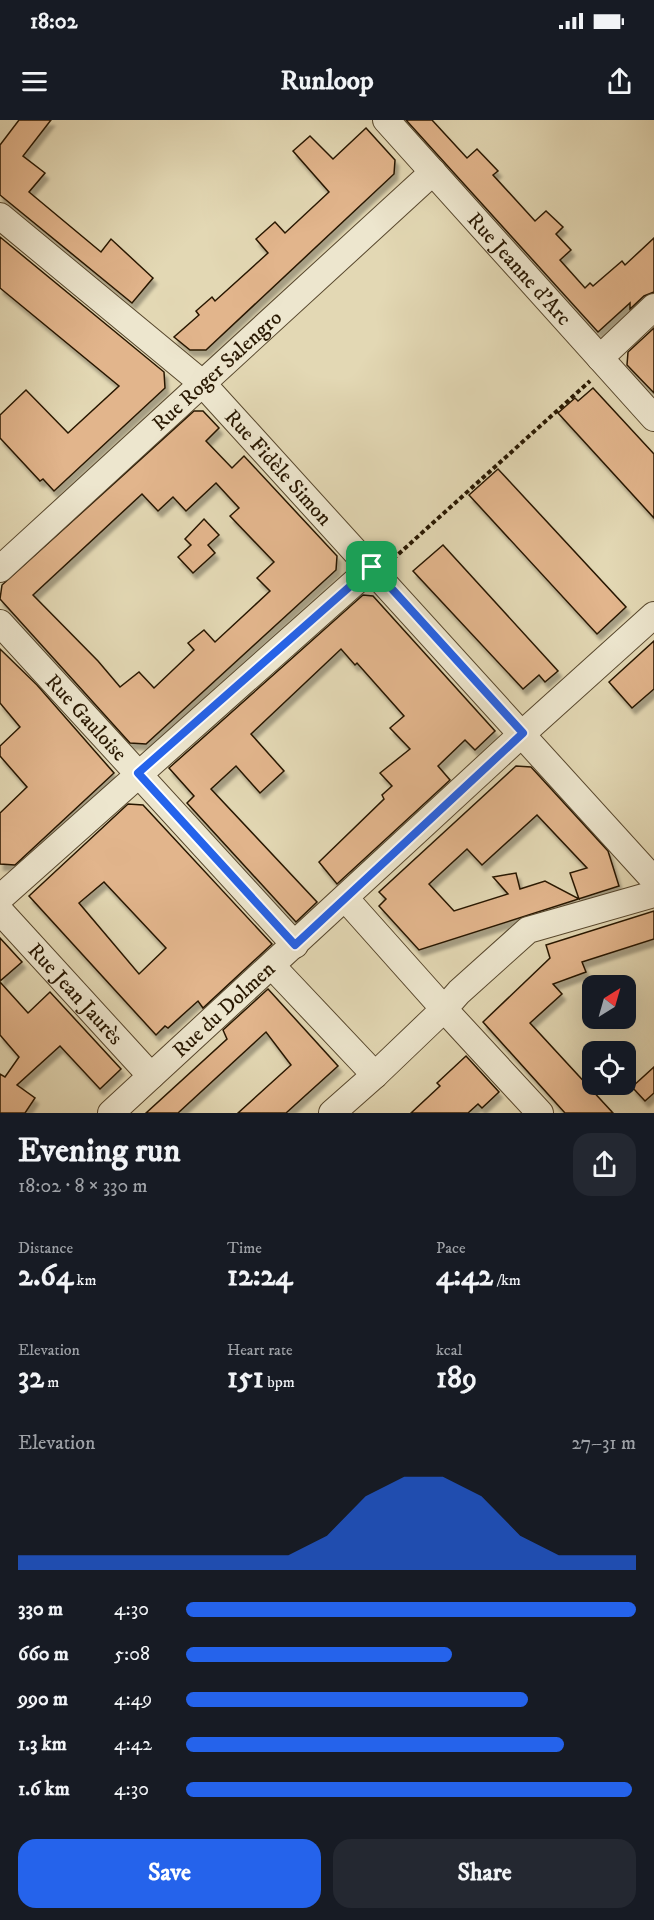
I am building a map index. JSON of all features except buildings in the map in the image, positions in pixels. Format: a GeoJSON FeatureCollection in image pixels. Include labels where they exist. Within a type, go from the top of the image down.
{"type":"FeatureCollection","features":[{"type":"Feature","properties":{"kind":"street","name":"Rue Jeanne d'Arc"},"geometry":{"type":"LineString","coordinates":[[386,120],[598,366],[654,418]]}},
{"type":"Feature","properties":{"kind":"street","name":"Rue Roger Salengro"},"geometry":{"type":"LineString","coordinates":[[0,569],[433,172]]}},
{"type":"Feature","properties":{"kind":"street","name":"Rue Fidèle Simon"},"geometry":{"type":"LineString","coordinates":[[0,216],[202,383],[379,566],[654,880]]}},
{"type":"Feature","properties":{"kind":"street"},"geometry":{"type":"LineString","coordinates":[[598,366],[654,307]]}},
{"type":"Feature","properties":{"kind":"street"},"geometry":{"type":"LineString","coordinates":[[0,898],[138,773],[379,566]]}},
{"type":"Feature","properties":{"kind":"street","name":"Rue du Dolmen"},"geometry":{"type":"LineString","coordinates":[[111,1113],[654,615]]}},
{"type":"Feature","properties":{"kind":"street","name":"Rue Gauloise"},"geometry":{"type":"LineString","coordinates":[[0,623],[295,945]]}},
{"type":"Feature","properties":{"kind":"street"},"geometry":{"type":"LineString","coordinates":[[332,1113],[528,930],[654,894]]}},
{"type":"Feature","properties":{"kind":"street"},"geometry":{"type":"LineString","coordinates":[[345,898],[444,1010],[540,1113]]}},
{"type":"Feature","properties":{"kind":"street","name":"Rue Jean Jaurès"},"geometry":{"type":"LineString","coordinates":[[0,911],[151,1076]]}},
{"type":"Feature","properties":{"kind":"street"},"geometry":{"type":"LineString","coordinates":[[272,966],[375,1075]]}},
{"type":"Feature","properties":{"kind":"path"},"geometry":{"type":"LineString","coordinates":[[379,566],[598,366]]}},
{"type":"Feature","properties":{"kind":"route"},"geometry":{"type":"LineString","coordinates":[[372,567],[523,733],[295,945],[138,773],[372,567]]}}]}
